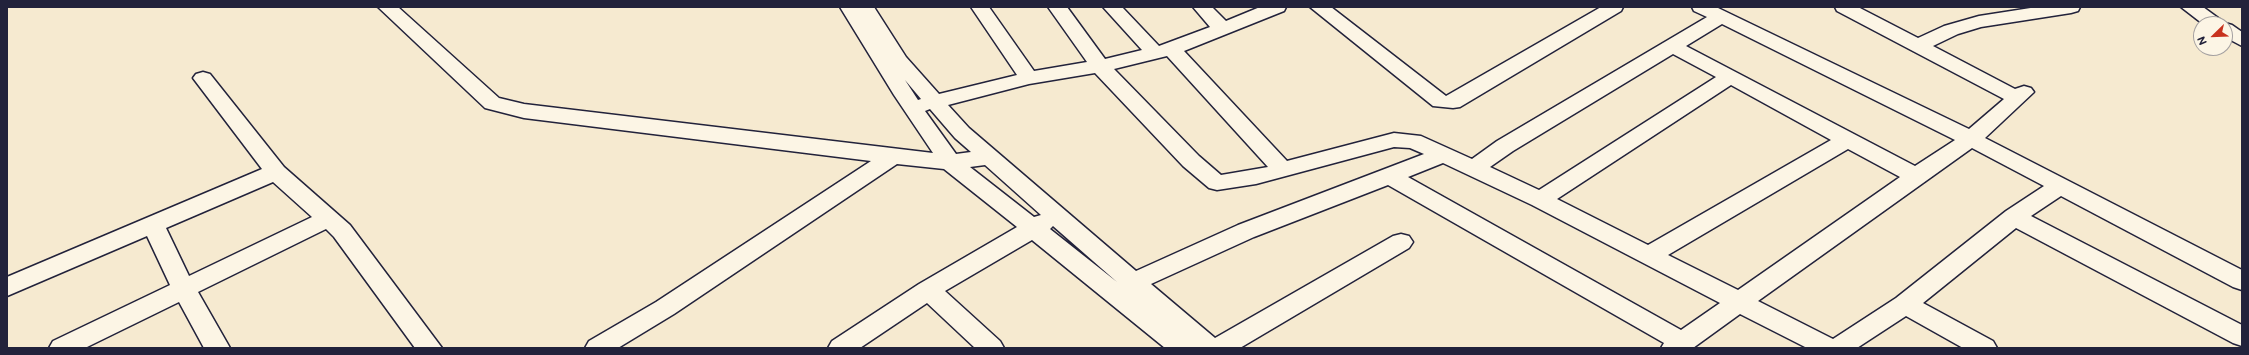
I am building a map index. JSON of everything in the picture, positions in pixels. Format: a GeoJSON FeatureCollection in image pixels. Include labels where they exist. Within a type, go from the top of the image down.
{"type":"FeatureCollection","features":[{"type":"Feature","properties":{"kind":"street"},"geometry":{"type":"LineString","coordinates":[[387,7],[492,103],[524,111],[892,157],[950,162],[988,157]]}},
{"type":"Feature","properties":{"kind":"street"},"geometry":{"type":"LineString","coordinates":[[849,7],[950,162],[1183,348]]}},
{"type":"Feature","properties":{"kind":"street"},"geometry":{"type":"LineString","coordinates":[[865,7],[898,60],[962,133],[1132,282],[1210,348]]}},
{"type":"Feature","properties":{"kind":"street"},"geometry":{"type":"LineString","coordinates":[[980,7],[1029,78]]}},
{"type":"Feature","properties":{"kind":"street"},"geometry":{"type":"LineString","coordinates":[[1057,7],[1100,66],[1212,181],[1216,183],[1230,182],[1283,170],[1394,140],[1413,141],[1444,154],[1540,200],[1829,348]]}},
{"type":"Feature","properties":{"kind":"street"},"geometry":{"type":"LineString","coordinates":[[1112,7],[1163,51],[1283,170]]}},
{"type":"Feature","properties":{"kind":"street"},"geometry":{"type":"LineString","coordinates":[[1202,7],[1223,29]]}},
{"type":"Feature","properties":{"kind":"street"},"geometry":{"type":"LineString","coordinates":[[913,107],[1029,78],[1100,66],[1163,51],[1277,7]]}},
{"type":"Feature","properties":{"kind":"street"},"geometry":{"type":"LineString","coordinates":[[1319,7],[1440,100],[1446,102],[1453,102],[1608,8]]}},
{"type":"Feature","properties":{"kind":"street"},"geometry":{"type":"LineString","coordinates":[[1701,7],[1971,139],[2242,281]]}},
{"type":"Feature","properties":{"kind":"street"},"geometry":{"type":"LineString","coordinates":[[1390,176],[1678,345],[1916,176],[1971,139],[2021,95],[1844,7]]}},
{"type":"Feature","properties":{"kind":"street"},"geometry":{"type":"LineString","coordinates":[[1919,45],[1951,30],[1979,22],[2071,7]]}},
{"type":"Feature","properties":{"kind":"street"},"geometry":{"type":"LineString","coordinates":[[2190,7],[2204,16]]}},
{"type":"Feature","properties":{"kind":"street"},"geometry":{"type":"LineString","coordinates":[[1474,168],[1505,146],[1721,17]]}},
{"type":"Feature","properties":{"kind":"street"},"geometry":{"type":"LineString","coordinates":[[2233,34],[2242,40]]}},
{"type":"Feature","properties":{"kind":"street"},"geometry":{"type":"LineString","coordinates":[[1672,46],[1916,176]]}},
{"type":"Feature","properties":{"kind":"street"},"geometry":{"type":"LineString","coordinates":[[1540,200],[1730,77]]}},
{"type":"Feature","properties":{"kind":"street"},"geometry":{"type":"LineString","coordinates":[[203,78],[276,172],[342,231],[428,348]]}},
{"type":"Feature","properties":{"kind":"street"},"geometry":{"type":"LineString","coordinates":[[1648,256],[1848,140]]}},
{"type":"Feature","properties":{"kind":"street"},"geometry":{"type":"LineString","coordinates":[[1132,282],[1246,231],[1444,154]]}},
{"type":"Feature","properties":{"kind":"street"},"geometry":{"type":"LineString","coordinates":[[598,348],[665,308],[892,157]]}},
{"type":"Feature","properties":{"kind":"street"},"geometry":{"type":"LineString","coordinates":[[7,287],[276,172]]}},
{"type":"Feature","properties":{"kind":"street"},"geometry":{"type":"LineString","coordinates":[[1838,348],[1905,304],[2014,217],[2060,186]]}},
{"type":"Feature","properties":{"kind":"street"},"geometry":{"type":"LineString","coordinates":[[841,348],[928,290],[1032,228],[1056,216]]}},
{"type":"Feature","properties":{"kind":"street"},"geometry":{"type":"LineString","coordinates":[[2014,217],[2242,336]]}},
{"type":"Feature","properties":{"kind":"street"},"geometry":{"type":"LineString","coordinates":[[67,347],[327,219]]}},
{"type":"Feature","properties":{"kind":"street"},"geometry":{"type":"LineString","coordinates":[[153,225],[184,289],[217,348]]}},
{"type":"Feature","properties":{"kind":"street"},"geometry":{"type":"LineString","coordinates":[[1219,348],[1402,242]]}},
{"type":"Feature","properties":{"kind":"street"},"geometry":{"type":"LineString","coordinates":[[928,290],[991,348]]}},
{"type":"Feature","properties":{"kind":"street"},"geometry":{"type":"LineString","coordinates":[[1905,304],[1984,348]]}}]}
